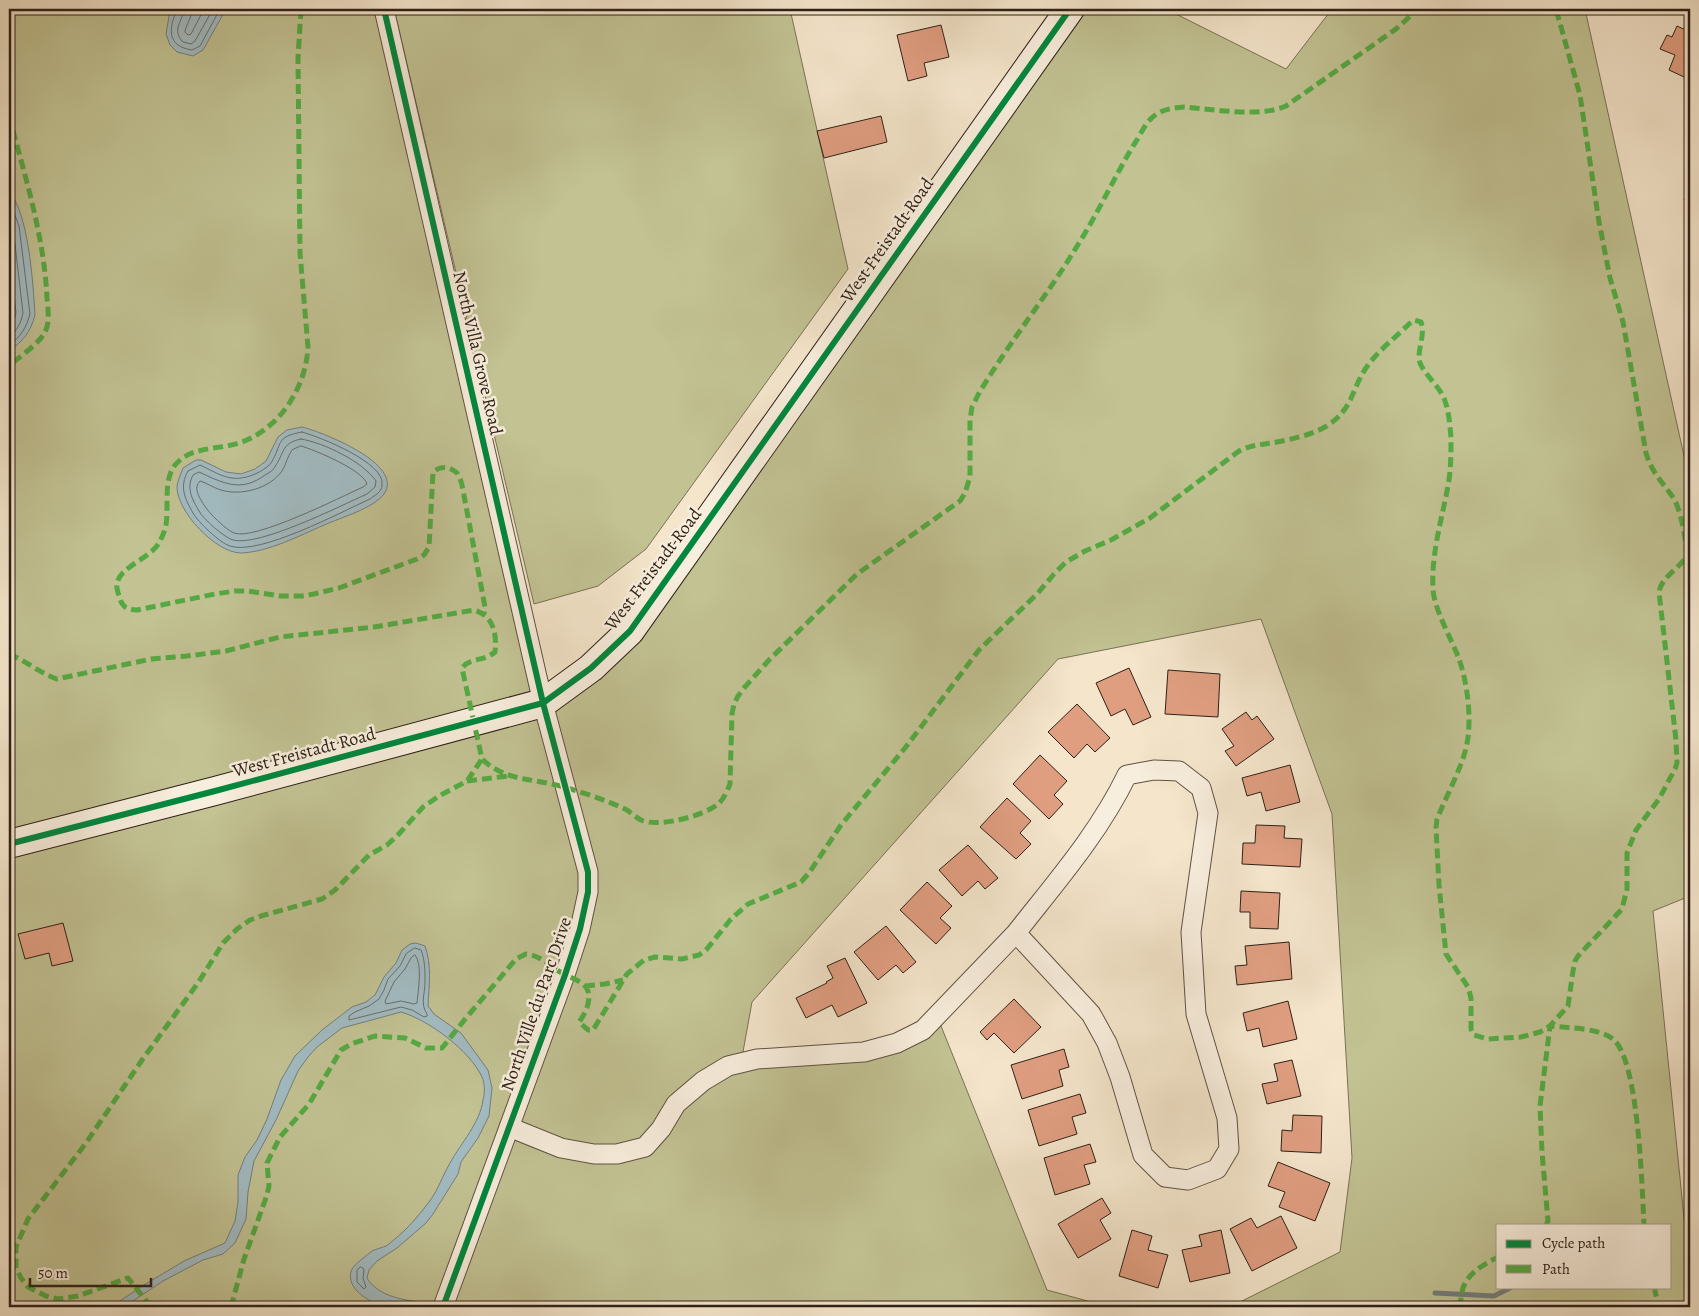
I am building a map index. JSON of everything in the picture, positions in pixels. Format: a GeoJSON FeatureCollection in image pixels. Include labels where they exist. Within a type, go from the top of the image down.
{"type":"FeatureCollection","features":[{"type":"Feature","properties":{"kind":"street","name":"North Villa Grove Road"},"geometry":{"type":"LineString","coordinates":[[384,9],[543,703]]}},
{"type":"Feature","properties":{"kind":"street","name":"West Freistadt Road"},"geometry":{"type":"LineString","coordinates":[[9,844],[543,703],[591,668],[630,631],[1070,9]]}},
{"type":"Feature","properties":{"kind":"street","name":"North Ville du Parc Drive"},"geometry":{"type":"LineString","coordinates":[[443,1307],[565,975],[580,929],[588,892],[588,872],[583,850],[543,703]]}},
{"type":"Feature","properties":{"kind":"street"},"geometry":{"type":"LineString","coordinates":[[509,1127],[561,1148],[594,1154],[617,1154],[645,1146],[661,1128],[676,1104],[704,1081],[728,1066],[758,1059],[864,1052],[897,1044],[923,1030],[1016,933],[1101,824],[1116,799],[1127,775],[1154,770],[1179,771],[1201,788],[1208,812],[1191,932],[1196,1014],[1227,1118],[1229,1149],[1217,1169],[1188,1180],[1165,1177],[1143,1155],[1120,1077],[1107,1043],[1091,1014],[1016,933]]}},
{"type":"Feature","properties":{"kind":"green space"},"geometry":{"type":"Polygon","coordinates":[[[9,9],[384,9],[543,703],[591,668],[1070,9],[1166,9],[1286,69],[1332,9],[1585,9],[1690,483],[1690,896],[1653,911],[1690,1277],[1690,1307],[1230,1307],[1340,1252],[1352,1158],[1332,814],[1261,619],[1058,659],[752,1002],[741,1063],[864,1052],[937,1016],[1047,1290],[1110,1307],[9,1307],[9,9]]]}},
{"type":"Feature","properties":{"kind":"green space"},"geometry":{"type":"Polygon","coordinates":[[[394,9],[790,9],[848,269],[646,549],[598,586],[534,604],[394,9]]]}},
{"type":"Feature","properties":{"kind":"water"},"geometry":{"type":"Polygon","coordinates":[[[175,9],[226,9],[203,50],[193,56],[177,52],[170,45],[166,34],[169,16],[175,9]]]}},
{"type":"Feature","properties":{"kind":"water"},"geometry":{"type":"Polygon","coordinates":[[[9,191],[16,202],[21,216],[29,250],[35,315],[26,336],[9,351],[9,191]]]}},
{"type":"Feature","properties":{"kind":"water"},"geometry":{"type":"Polygon","coordinates":[[[302,427],[342,442],[373,461],[383,472],[387,483],[384,494],[373,504],[356,512],[262,550],[241,553],[231,551],[220,546],[199,529],[183,507],[178,496],[177,486],[183,468],[196,460],[201,460],[226,472],[241,474],[255,469],[266,461],[278,437],[287,430],[302,427]]]}},
{"type":"Feature","properties":{"kind":"water"},"geometry":{"type":"Polygon","coordinates":[[[416,943],[425,946],[429,961],[428,1006],[434,1014],[461,1033],[488,1070],[492,1088],[489,1116],[478,1138],[461,1162],[458,1174],[433,1214],[426,1223],[397,1248],[377,1261],[369,1270],[367,1278],[378,1290],[394,1297],[427,1303],[427,1307],[403,1308],[382,1306],[361,1295],[352,1283],[350,1276],[352,1269],[358,1262],[372,1251],[386,1246],[395,1239],[412,1223],[428,1203],[478,1117],[484,1097],[484,1086],[482,1077],[476,1067],[448,1038],[424,1022],[401,1012],[342,1028],[317,1047],[308,1057],[298,1071],[276,1120],[254,1161],[248,1192],[246,1219],[235,1243],[223,1254],[203,1260],[163,1281],[124,1307],[111,1307],[184,1261],[225,1243],[235,1221],[238,1202],[238,1175],[245,1157],[257,1140],[267,1119],[281,1080],[295,1056],[322,1030],[352,1007],[366,1002],[375,995],[384,977],[396,963],[402,950],[410,944],[416,943]]]}},
{"type":"Feature","properties":{"kind":"building"},"geometry":{"type":"Polygon","coordinates":[[[941,25],[949,57],[924,63],[927,76],[908,81],[897,35],[941,25]]]}},
{"type":"Feature","properties":{"kind":"building"},"geometry":{"type":"Polygon","coordinates":[[[1677,26],[1690,32],[1690,69],[1688,68],[1684,77],[1669,70],[1675,55],[1660,49],[1667,35],[1672,37],[1677,26]]]}},
{"type":"Feature","properties":{"kind":"building"},"geometry":{"type":"Polygon","coordinates":[[[881,116],[887,142],[824,158],[817,131],[881,116]]]}},
{"type":"Feature","properties":{"kind":"building"},"geometry":{"type":"Polygon","coordinates":[[[1690,197],[1690,216],[1684,199],[1690,197]]]}},
{"type":"Feature","properties":{"kind":"building"},"geometry":{"type":"Polygon","coordinates":[[[1690,224],[1690,242],[1685,226],[1690,224]]]}},
{"type":"Feature","properties":{"kind":"building"},"geometry":{"type":"Polygon","coordinates":[[[1129,668],[1151,717],[1133,725],[1125,709],[1111,716],[1096,683],[1129,668]]]}},
{"type":"Feature","properties":{"kind":"building"},"geometry":{"type":"Polygon","coordinates":[[[1168,670],[1220,674],[1218,717],[1165,714],[1168,670]]]}},
{"type":"Feature","properties":{"kind":"building"},"geometry":{"type":"Polygon","coordinates":[[[1077,704],[1110,738],[1095,752],[1087,744],[1074,758],[1048,732],[1077,704]]]}},
{"type":"Feature","properties":{"kind":"building"},"geometry":{"type":"Polygon","coordinates":[[[1246,712],[1252,720],[1257,716],[1274,739],[1236,766],[1225,751],[1234,746],[1222,729],[1246,712]]]}},
{"type":"Feature","properties":{"kind":"building"},"geometry":{"type":"Polygon","coordinates":[[[1040,755],[1067,781],[1054,795],[1063,804],[1049,819],[1013,784],[1040,755]]]}},
{"type":"Feature","properties":{"kind":"building"},"geometry":{"type":"Polygon","coordinates":[[[1290,765],[1300,802],[1266,811],[1261,792],[1247,796],[1242,778],[1290,765]]]}},
{"type":"Feature","properties":{"kind":"building"},"geometry":{"type":"Polygon","coordinates":[[[1007,798],[1031,821],[1020,833],[1031,844],[1016,859],[980,827],[1007,798]]]}},
{"type":"Feature","properties":{"kind":"building"},"geometry":{"type":"Polygon","coordinates":[[[1256,825],[1285,826],[1284,838],[1302,839],[1300,867],[1242,864],[1243,843],[1255,843],[1256,825]]]}},
{"type":"Feature","properties":{"kind":"building"},"geometry":{"type":"Polygon","coordinates":[[[968,845],[998,878],[985,889],[978,881],[962,896],[939,870],[968,845]]]}},
{"type":"Feature","properties":{"kind":"building"},"geometry":{"type":"Polygon","coordinates":[[[927,882],[952,906],[940,918],[951,928],[936,944],[900,910],[927,882]]]}},
{"type":"Feature","properties":{"kind":"building"},"geometry":{"type":"Polygon","coordinates":[[[1241,891],[1280,893],[1278,929],[1250,928],[1250,912],[1240,912],[1241,891]]]}},
{"type":"Feature","properties":{"kind":"building"},"geometry":{"type":"Polygon","coordinates":[[[63,923],[73,961],[52,966],[49,953],[25,959],[18,934],[63,923]]]}},
{"type":"Feature","properties":{"kind":"building"},"geometry":{"type":"Polygon","coordinates":[[[886,926],[916,962],[903,973],[896,965],[878,980],[854,952],[886,926]]]}},
{"type":"Feature","properties":{"kind":"building"},"geometry":{"type":"Polygon","coordinates":[[[1289,942],[1292,979],[1237,985],[1235,966],[1247,965],[1245,946],[1289,942]]]}},
{"type":"Feature","properties":{"kind":"building"},"geometry":{"type":"Polygon","coordinates":[[[845,958],[867,1003],[838,1017],[832,1005],[806,1018],[796,998],[827,983],[833,978],[827,966],[845,958]]]}},
{"type":"Feature","properties":{"kind":"building"},"geometry":{"type":"Polygon","coordinates":[[[1014,999],[1041,1027],[1014,1053],[994,1033],[987,1040],[980,1032],[1014,999]]]}},
{"type":"Feature","properties":{"kind":"building"},"geometry":{"type":"Polygon","coordinates":[[[1288,1001],[1297,1039],[1263,1047],[1259,1028],[1247,1031],[1243,1013],[1288,1001]]]}},
{"type":"Feature","properties":{"kind":"building"},"geometry":{"type":"Polygon","coordinates":[[[1064,1049],[1069,1067],[1059,1070],[1063,1086],[1022,1099],[1011,1065],[1064,1049]]]}},
{"type":"Feature","properties":{"kind":"building"},"geometry":{"type":"Polygon","coordinates":[[[1292,1060],[1301,1096],[1267,1104],[1262,1084],[1278,1081],[1274,1064],[1292,1060]]]}},
{"type":"Feature","properties":{"kind":"building"},"geometry":{"type":"Polygon","coordinates":[[[1080,1094],[1086,1113],[1072,1117],[1077,1134],[1039,1146],[1028,1110],[1080,1094]]]}},
{"type":"Feature","properties":{"kind":"building"},"geometry":{"type":"Polygon","coordinates":[[[1293,1115],[1322,1116],[1321,1153],[1281,1151],[1282,1130],[1292,1131],[1293,1115]]]}},
{"type":"Feature","properties":{"kind":"building"},"geometry":{"type":"Polygon","coordinates":[[[1090,1144],[1096,1162],[1084,1165],[1090,1184],[1055,1195],[1044,1158],[1090,1144]]]}},
{"type":"Feature","properties":{"kind":"building"},"geometry":{"type":"Polygon","coordinates":[[[1278,1162],[1330,1183],[1315,1221],[1279,1207],[1285,1192],[1268,1186],[1278,1162]]]}},
{"type":"Feature","properties":{"kind":"building"},"geometry":{"type":"Polygon","coordinates":[[[1102,1198],[1111,1213],[1100,1220],[1111,1239],[1078,1258],[1058,1224],[1102,1198]]]}},
{"type":"Feature","properties":{"kind":"building"},"geometry":{"type":"Polygon","coordinates":[[[1281,1216],[1297,1248],[1252,1271],[1230,1229],[1251,1218],[1257,1228],[1281,1216]]]}},
{"type":"Feature","properties":{"kind":"building"},"geometry":{"type":"Polygon","coordinates":[[[1132,1230],[1152,1236],[1148,1250],[1168,1255],[1158,1288],[1119,1276],[1132,1230]]]}},
{"type":"Feature","properties":{"kind":"building"},"geometry":{"type":"Polygon","coordinates":[[[1221,1230],[1230,1273],[1190,1282],[1182,1250],[1202,1246],[1199,1235],[1221,1230]]]}},
{"type":"Feature","properties":{"kind":"waterway"},"geometry":{"type":"LineString","coordinates":[[1435,1293],[1494,1296],[1510,1288]]}},
{"type":"Feature","properties":{"kind":"marked path"},"geometry":{"type":"LineString","coordinates":[[301,9],[298,58],[300,253],[308,347],[302,377],[288,406],[266,428],[253,437],[239,443],[196,452],[181,459],[175,465],[169,478],[167,518],[162,536],[157,546],[151,552],[130,567],[119,578],[117,586],[121,602],[128,609],[137,610],[235,591],[281,596],[302,596],[339,588],[417,559],[424,555],[429,547],[433,472],[445,468],[457,473],[462,483],[485,607],[484,614]]}},
{"type":"Feature","properties":{"kind":"marked path"},"geometry":{"type":"LineString","coordinates":[[9,654],[57,679],[151,659],[226,651],[280,637],[374,627],[474,610],[490,620],[495,638],[495,652],[469,662],[462,668],[482,759],[501,772],[511,776],[553,784],[587,794],[625,809],[641,820],[649,822],[669,822],[702,813],[720,802],[730,784],[732,714],[734,704],[744,688],[769,660],[857,574],[960,501],[965,493],[970,477],[970,420],[972,407],[990,375],[1079,243],[1126,158],[1151,119],[1163,111],[1178,107],[1263,112],[1286,106],[1396,29],[1417,9]]}},
{"type":"Feature","properties":{"kind":"marked path"},"geometry":{"type":"LineString","coordinates":[[231,1307],[244,1259],[267,1195],[269,1186],[267,1163],[280,1137],[309,1104],[341,1050],[351,1044],[375,1036],[405,1038],[426,1048],[442,1048],[516,959],[526,954],[539,958],[585,986],[588,990],[589,999],[579,1022],[588,1030],[593,1030],[627,974],[644,960],[655,957],[682,959],[699,955],[706,950],[731,919],[748,904],[801,882],[841,825],[905,748],[979,650],[1037,594],[1066,562],[1150,518],[1239,451],[1253,446],[1301,436],[1325,427],[1342,413],[1347,406],[1362,374],[1372,359],[1414,320],[1421,322],[1422,327],[1420,363],[1443,396],[1449,419],[1451,438],[1450,475],[1434,561],[1433,588],[1439,614],[1462,669],[1467,693],[1469,718],[1465,752],[1437,819],[1436,828],[1439,885],[1446,954],[1468,987],[1471,998],[1471,1029],[1474,1035],[1488,1039],[1521,1037],[1540,1032],[1550,1026],[1568,1006],[1573,971],[1578,956],[1622,909],[1627,889],[1627,853],[1636,830],[1659,799],[1677,763],[1659,592],[1663,582],[1687,556],[1678,508],[1654,471],[1646,453],[1623,322],[1610,278],[1599,222],[1580,95],[1556,9]]}},
{"type":"Feature","properties":{"kind":"marked path"},"geometry":{"type":"LineString","coordinates":[[9,116],[38,229],[45,275],[48,315],[47,328],[42,337],[9,366]]}},
{"type":"Feature","properties":{"kind":"marked path"},"geometry":{"type":"LineString","coordinates":[[151,1307],[128,1278],[78,1296],[58,1299],[46,1296],[28,1287],[16,1268],[16,1247],[28,1219],[86,1143],[142,1060],[198,983],[223,943],[237,929],[250,920],[322,899],[335,890],[369,855],[387,845],[397,836],[423,807],[467,781],[482,759]]}},
{"type":"Feature","properties":{"kind":"marked path"},"geometry":{"type":"LineString","coordinates":[[467,781],[508,776]]}},
{"type":"Feature","properties":{"kind":"marked path"},"geometry":{"type":"LineString","coordinates":[[585,986],[623,980]]}},
{"type":"Feature","properties":{"kind":"marked path"},"geometry":{"type":"LineString","coordinates":[[1546,1224],[1548,1221],[1540,1106],[1550,1026],[1583,1029],[1607,1035],[1613,1039],[1622,1052],[1629,1072],[1638,1126],[1644,1224]]}},
{"type":"Feature","properties":{"kind":"marked path"},"geometry":{"type":"LineString","coordinates":[[1458,1307],[1463,1288],[1469,1278],[1482,1266],[1496,1258]]}},
{"type":"Feature","properties":{"kind":"marked path"},"geometry":{"type":"LineString","coordinates":[[1654,1288],[1659,1307]]}},
{"type":"Feature","properties":{"kind":"cycle path"},"geometry":{"type":"LineString","coordinates":[[384,9],[543,703],[588,872],[588,892],[580,929],[565,975],[443,1307]]}},
{"type":"Feature","properties":{"kind":"cycle path"},"geometry":{"type":"LineString","coordinates":[[9,844],[543,703],[591,668],[630,631],[1070,9]]}}]}
